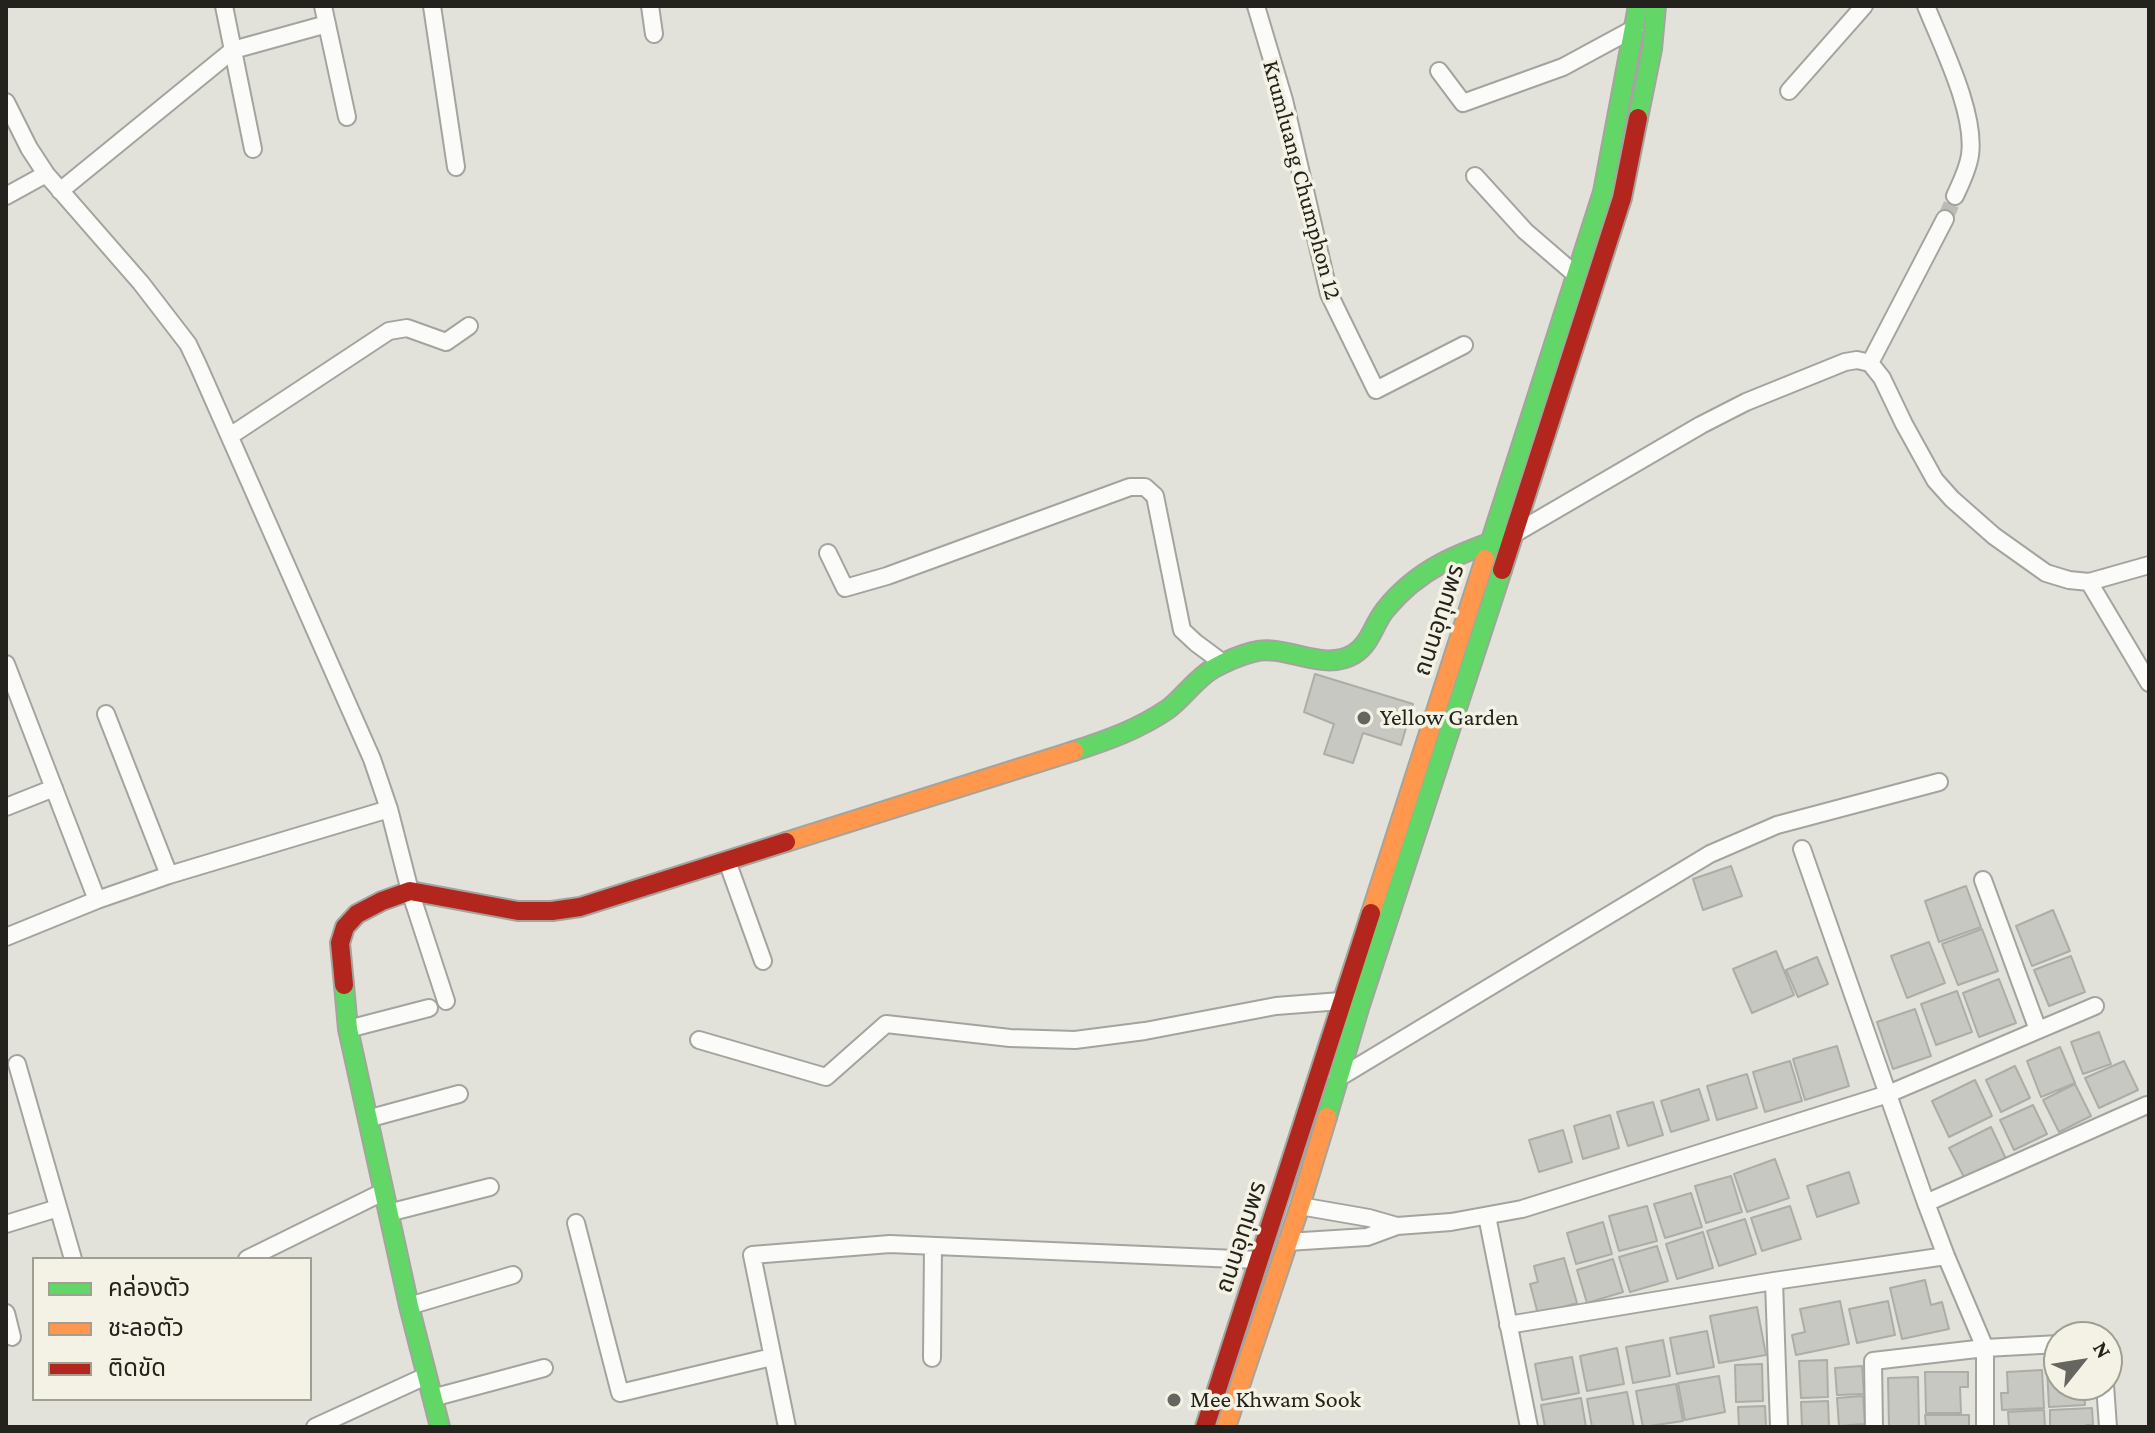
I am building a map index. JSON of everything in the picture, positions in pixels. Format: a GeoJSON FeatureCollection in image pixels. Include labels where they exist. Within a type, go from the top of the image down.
{"type":"FeatureCollection","features":[{"type":"Feature","properties":{"kind":"street"},"geometry":{"type":"LineString","coordinates":[[224,6],[253,149]]}},
{"type":"Feature","properties":{"kind":"street"},"geometry":{"type":"LineString","coordinates":[[323,6],[347,117]]}},
{"type":"Feature","properties":{"kind":"street"},"geometry":{"type":"LineString","coordinates":[[432,6],[456,167]]}},
{"type":"Feature","properties":{"kind":"street"},"geometry":{"type":"LineString","coordinates":[[650,6],[654,34]]}},
{"type":"Feature","properties":{"kind":"street","name":"Krumluang Chumphon 12"},"geometry":{"type":"LineString","coordinates":[[1256,6],[1284,100],[1329,294],[1376,390],[1464,345]]}},
{"type":"Feature","properties":{"kind":"street","name":"ถนนอุทุมพร"},"geometry":{"type":"LineString","coordinates":[[1205,1427],[1603,192],[1638,6]]}},
{"type":"Feature","properties":{"kind":"street","name":"ถนนอุทุมพร"},"geometry":{"type":"LineString","coordinates":[[1226,1427],[1300,1206],[1337,1079],[1622,198],[1652,49],[1656,6]]}},
{"type":"Feature","properties":{"kind":"street"},"geometry":{"type":"LineString","coordinates":[[1789,91],[1864,6]]}},
{"type":"Feature","properties":{"kind":"street"},"geometry":{"type":"LineString","coordinates":[[1926,6],[1963,101],[1970,131],[1970,154],[1955,196]]}},
{"type":"Feature","properties":{"kind":"street"},"geometry":{"type":"LineString","coordinates":[[60,191],[233,50],[327,24]]}},
{"type":"Feature","properties":{"kind":"street"},"geometry":{"type":"LineString","coordinates":[[1439,71],[1463,103],[1563,67],[1635,28]]}},
{"type":"Feature","properties":{"kind":"street"},"geometry":{"type":"LineString","coordinates":[[6,102],[46,174],[141,283],[188,344],[372,759],[446,1001]]}},
{"type":"Feature","properties":{"kind":"street"},"geometry":{"type":"LineString","coordinates":[[6,196],[46,174]]}},
{"type":"Feature","properties":{"kind":"street"},"geometry":{"type":"LineString","coordinates":[[1475,176],[1525,231],[1576,275]]}},
{"type":"Feature","properties":{"kind":"street"},"geometry":{"type":"LineString","coordinates":[[1870,363],[1945,219]]}},
{"type":"Feature","properties":{"kind":"street"},"geometry":{"type":"LineString","coordinates":[[230,436],[389,331],[407,328],[446,342],[469,326]]}},
{"type":"Feature","properties":{"kind":"street"},"geometry":{"type":"LineString","coordinates":[[440,1427],[409,1306],[348,1029],[340,943],[345,927],[357,914],[382,901],[410,891],[518,911],[580,907],[1119,737],[1172,706],[1212,669],[1253,652],[1268,650],[1317,660],[1346,658],[1366,645],[1384,611],[1418,577],[1455,555],[1514,534],[1746,402],[1845,362],[1857,360],[1870,363],[1882,378],[1935,480],[1994,536],[2046,573],[2089,582],[2149,565]]}},
{"type":"Feature","properties":{"kind":"street"},"geometry":{"type":"LineString","coordinates":[[828,553],[845,588],[887,576],[1130,487],[1145,487],[1155,496],[1182,630],[1223,663]]}},
{"type":"Feature","properties":{"kind":"street"},"geometry":{"type":"LineString","coordinates":[[2089,582],[2149,683]]}},
{"type":"Feature","properties":{"kind":"street"},"geometry":{"type":"LineString","coordinates":[[6,664],[97,900]]}},
{"type":"Feature","properties":{"kind":"street"},"geometry":{"type":"LineString","coordinates":[[106,714],[169,875]]}},
{"type":"Feature","properties":{"kind":"street"},"geometry":{"type":"LineString","coordinates":[[1337,1079],[1710,854],[1777,825],[1939,782]]}},
{"type":"Feature","properties":{"kind":"street"},"geometry":{"type":"LineString","coordinates":[[6,807],[54,788]]}},
{"type":"Feature","properties":{"kind":"street"},"geometry":{"type":"LineString","coordinates":[[6,937],[169,875],[389,809]]}},
{"type":"Feature","properties":{"kind":"street"},"geometry":{"type":"LineString","coordinates":[[1802,849],[1926,1203],[1985,1348],[1985,1427]]}},
{"type":"Feature","properties":{"kind":"street"},"geometry":{"type":"LineString","coordinates":[[727,861],[763,961]]}},
{"type":"Feature","properties":{"kind":"street"},"geometry":{"type":"LineString","coordinates":[[1983,880],[2038,1030]]}},
{"type":"Feature","properties":{"kind":"street"},"geometry":{"type":"LineString","coordinates":[[699,1040],[826,1077],[886,1024],[1010,1038],[1075,1040],[1145,1031],[1276,1006],[1341,1001]]}},
{"type":"Feature","properties":{"kind":"street"},"geometry":{"type":"LineString","coordinates":[[1287,1242],[1367,1237],[1397,1226],[1451,1222],[1522,1209],[1888,1094],[2095,1006]]}},
{"type":"Feature","properties":{"kind":"street"},"geometry":{"type":"LineString","coordinates":[[348,1029],[429,1008]]}},
{"type":"Feature","properties":{"kind":"street"},"geometry":{"type":"LineString","coordinates":[[17,1064],[72,1257]]}},
{"type":"Feature","properties":{"kind":"street"},"geometry":{"type":"LineString","coordinates":[[367,1119],[459,1094]]}},
{"type":"Feature","properties":{"kind":"street"},"geometry":{"type":"LineString","coordinates":[[1926,1203],[2147,1105]]}},
{"type":"Feature","properties":{"kind":"street"},"geometry":{"type":"LineString","coordinates":[[388,1213],[490,1187]]}},
{"type":"Feature","properties":{"kind":"street"},"geometry":{"type":"LineString","coordinates":[[251,1257],[383,1192]]}},
{"type":"Feature","properties":{"kind":"street"},"geometry":{"type":"LineString","coordinates":[[1300,1206],[1397,1226]]}},
{"type":"Feature","properties":{"kind":"street"},"geometry":{"type":"LineString","coordinates":[[6,1224],[58,1208]]}},
{"type":"Feature","properties":{"kind":"street"},"geometry":{"type":"LineString","coordinates":[[1487,1216],[1529,1427]]}},
{"type":"Feature","properties":{"kind":"street"},"geometry":{"type":"LineString","coordinates":[[576,1223],[620,1393],[772,1357]]}},
{"type":"Feature","properties":{"kind":"street"},"geometry":{"type":"LineString","coordinates":[[787,1427],[752,1255],[890,1244],[1259,1260]]}},
{"type":"Feature","properties":{"kind":"street"},"geometry":{"type":"LineString","coordinates":[[932,1358],[933,1246]]}},
{"type":"Feature","properties":{"kind":"street"},"geometry":{"type":"LineString","coordinates":[[1508,1325],[1946,1256]]}},
{"type":"Feature","properties":{"kind":"street"},"geometry":{"type":"LineString","coordinates":[[409,1306],[513,1275]]}},
{"type":"Feature","properties":{"kind":"street"},"geometry":{"type":"LineString","coordinates":[[1774,1281],[1779,1427]]}},
{"type":"Feature","properties":{"kind":"street"},"geometry":{"type":"LineString","coordinates":[[6,1313],[12,1337]]}},
{"type":"Feature","properties":{"kind":"street"},"geometry":{"type":"LineString","coordinates":[[1874,1427],[1873,1361],[2043,1345]]}},
{"type":"Feature","properties":{"kind":"street"},"geometry":{"type":"LineString","coordinates":[[432,1398],[544,1368]]}},
{"type":"Feature","properties":{"kind":"street"},"geometry":{"type":"LineString","coordinates":[[315,1427],[426,1376]]}},
{"type":"Feature","properties":{"kind":"street"},"geometry":{"type":"LineString","coordinates":[[2106,1401],[2108,1427]]}},
{"type":"Feature","properties":{"kind":"building","name":"Yellow Garden"},"geometry":{"type":"Polygon","coordinates":[[[1315,674],[1413,704],[1401,745],[1363,733],[1353,763],[1324,754],[1334,724],[1304,712],[1315,674]]]}},
{"type":"Feature","properties":{"kind":"building"},"geometry":{"type":"Polygon","coordinates":[[[1731,866],[1742,896],[1703,910],[1693,879],[1731,866]]]}},
{"type":"Feature","properties":{"kind":"building"},"geometry":{"type":"Polygon","coordinates":[[[1966,886],[1981,927],[1939,942],[1925,901],[1966,886]]]}},
{"type":"Feature","properties":{"kind":"building"},"geometry":{"type":"Polygon","coordinates":[[[2053,910],[2070,951],[2032,966],[2016,926],[2053,910]]]}},
{"type":"Feature","properties":{"kind":"building"},"geometry":{"type":"Polygon","coordinates":[[[1982,929],[1998,971],[1958,985],[1942,944],[1982,929]]]}},
{"type":"Feature","properties":{"kind":"building"},"geometry":{"type":"Polygon","coordinates":[[[1929,942],[1945,983],[1907,998],[1891,956],[1929,942]]]}},
{"type":"Feature","properties":{"kind":"building"},"geometry":{"type":"Polygon","coordinates":[[[1776,951],[1794,995],[1752,1013],[1733,969],[1776,951]]]}},
{"type":"Feature","properties":{"kind":"building"},"geometry":{"type":"Polygon","coordinates":[[[2071,956],[2085,992],[2049,1006],[2034,970],[2071,956]]]}},
{"type":"Feature","properties":{"kind":"building"},"geometry":{"type":"Polygon","coordinates":[[[1817,957],[1828,984],[1798,997],[1786,970],[1817,957]]]}},
{"type":"Feature","properties":{"kind":"building"},"geometry":{"type":"Polygon","coordinates":[[[1999,979],[2016,1023],[1979,1037],[1963,993],[1999,979]]]}},
{"type":"Feature","properties":{"kind":"building"},"geometry":{"type":"Polygon","coordinates":[[[1957,991],[1972,1032],[1936,1045],[1921,1004],[1957,991]]]}},
{"type":"Feature","properties":{"kind":"building"},"geometry":{"type":"Polygon","coordinates":[[[1915,1009],[1931,1056],[1893,1069],[1877,1022],[1915,1009]]]}},
{"type":"Feature","properties":{"kind":"building"},"geometry":{"type":"Polygon","coordinates":[[[2099,1032],[2111,1064],[2083,1074],[2071,1042],[2099,1032]]]}},
{"type":"Feature","properties":{"kind":"building"},"geometry":{"type":"Polygon","coordinates":[[[1837,1046],[1849,1086],[1805,1100],[1793,1059],[1837,1046]]]}},
{"type":"Feature","properties":{"kind":"building"},"geometry":{"type":"Polygon","coordinates":[[[2060,1047],[2075,1083],[2041,1097],[2027,1061],[2060,1047]]]}},
{"type":"Feature","properties":{"kind":"building"},"geometry":{"type":"Polygon","coordinates":[[[1790,1061],[1802,1101],[1765,1112],[1753,1072],[1790,1061]]]}},
{"type":"Feature","properties":{"kind":"building"},"geometry":{"type":"Polygon","coordinates":[[[2124,1061],[2138,1090],[2099,1108],[2085,1078],[2124,1061]]]}},
{"type":"Feature","properties":{"kind":"building"},"geometry":{"type":"Polygon","coordinates":[[[2015,1066],[2030,1098],[2001,1112],[1986,1080],[2015,1066]]]}},
{"type":"Feature","properties":{"kind":"building"},"geometry":{"type":"Polygon","coordinates":[[[1747,1074],[1757,1108],[1717,1120],[1707,1086],[1747,1074]]]}},
{"type":"Feature","properties":{"kind":"building"},"geometry":{"type":"Polygon","coordinates":[[[1975,1080],[1992,1116],[1949,1137],[1932,1101],[1975,1080]]]}},
{"type":"Feature","properties":{"kind":"building"},"geometry":{"type":"Polygon","coordinates":[[[2075,1084],[2091,1116],[2059,1132],[2043,1100],[2075,1084]]]}},
{"type":"Feature","properties":{"kind":"building"},"geometry":{"type":"Polygon","coordinates":[[[1699,1089],[1709,1120],[1671,1132],[1661,1101],[1699,1089]]]}},
{"type":"Feature","properties":{"kind":"building"},"geometry":{"type":"Polygon","coordinates":[[[1653,1102],[1663,1135],[1628,1146],[1617,1112],[1653,1102]]]}},
{"type":"Feature","properties":{"kind":"building"},"geometry":{"type":"Polygon","coordinates":[[[2033,1105],[2047,1134],[2014,1150],[2000,1120],[2033,1105]]]}},
{"type":"Feature","properties":{"kind":"building"},"geometry":{"type":"Polygon","coordinates":[[[1610,1115],[1619,1148],[1583,1159],[1574,1126],[1610,1115]]]}},
{"type":"Feature","properties":{"kind":"building"},"geometry":{"type":"Polygon","coordinates":[[[1991,1127],[2007,1161],[1966,1181],[1949,1148],[1991,1127]]]}},
{"type":"Feature","properties":{"kind":"building"},"geometry":{"type":"Polygon","coordinates":[[[1563,1130],[1572,1162],[1539,1172],[1529,1140],[1563,1130]]]}},
{"type":"Feature","properties":{"kind":"building"},"geometry":{"type":"Polygon","coordinates":[[[1775,1159],[1789,1198],[1747,1212],[1734,1174],[1775,1159]]]}},
{"type":"Feature","properties":{"kind":"building"},"geometry":{"type":"Polygon","coordinates":[[[1849,1172],[1859,1203],[1817,1217],[1807,1186],[1849,1172]]]}},
{"type":"Feature","properties":{"kind":"building"},"geometry":{"type":"Polygon","coordinates":[[[1731,1176],[1742,1212],[1706,1223],[1695,1186],[1731,1176]]]}},
{"type":"Feature","properties":{"kind":"building"},"geometry":{"type":"Polygon","coordinates":[[[1691,1193],[1702,1227],[1665,1238],[1654,1204],[1691,1193]]]}},
{"type":"Feature","properties":{"kind":"building"},"geometry":{"type":"Polygon","coordinates":[[[1647,1206],[1657,1241],[1619,1251],[1609,1216],[1647,1206]]]}},
{"type":"Feature","properties":{"kind":"building"},"geometry":{"type":"Polygon","coordinates":[[[1790,1206],[1801,1239],[1762,1251],[1751,1218],[1790,1206]]]}},
{"type":"Feature","properties":{"kind":"building"},"geometry":{"type":"Polygon","coordinates":[[[1745,1219],[1756,1254],[1719,1266],[1707,1231],[1745,1219]]]}},
{"type":"Feature","properties":{"kind":"building"},"geometry":{"type":"Polygon","coordinates":[[[1603,1222],[1612,1254],[1576,1264],[1567,1233],[1603,1222]]]}},
{"type":"Feature","properties":{"kind":"building"},"geometry":{"type":"Polygon","coordinates":[[[1703,1232],[1713,1268],[1677,1279],[1666,1244],[1703,1232]]]}},
{"type":"Feature","properties":{"kind":"building"},"geometry":{"type":"Polygon","coordinates":[[[1657,1246],[1668,1281],[1630,1292],[1619,1257],[1657,1246]]]}},
{"type":"Feature","properties":{"kind":"building"},"geometry":{"type":"Polygon","coordinates":[[[1564,1258],[1577,1303],[1538,1314],[1530,1284],[1538,1282],[1534,1266],[1564,1258]]]}},
{"type":"Feature","properties":{"kind":"building"},"geometry":{"type":"Polygon","coordinates":[[[1613,1259],[1623,1292],[1587,1303],[1577,1270],[1613,1259]]]}},
{"type":"Feature","properties":{"kind":"building"},"geometry":{"type":"Polygon","coordinates":[[[1925,1280],[1931,1305],[1942,1302],[1949,1329],[1902,1339],[1890,1288],[1925,1280]]]}},
{"type":"Feature","properties":{"kind":"building"},"geometry":{"type":"Polygon","coordinates":[[[1840,1301],[1849,1344],[1796,1355],[1792,1335],[1805,1332],[1800,1309],[1840,1301]]]}},
{"type":"Feature","properties":{"kind":"building"},"geometry":{"type":"Polygon","coordinates":[[[1888,1301],[1895,1335],[1857,1343],[1849,1309],[1888,1301]]]}},
{"type":"Feature","properties":{"kind":"building"},"geometry":{"type":"Polygon","coordinates":[[[1757,1307],[1766,1355],[1719,1363],[1710,1316],[1757,1307]]]}},
{"type":"Feature","properties":{"kind":"building"},"geometry":{"type":"Polygon","coordinates":[[[1707,1331],[1714,1367],[1677,1374],[1670,1338],[1707,1331]]]}},
{"type":"Feature","properties":{"kind":"building"},"geometry":{"type":"Polygon","coordinates":[[[1663,1340],[1670,1376],[1633,1383],[1626,1347],[1663,1340]]]}},
{"type":"Feature","properties":{"kind":"building"},"geometry":{"type":"Polygon","coordinates":[[[1617,1348],[1624,1384],[1587,1391],[1580,1356],[1617,1348]]]}},
{"type":"Feature","properties":{"kind":"building"},"geometry":{"type":"Polygon","coordinates":[[[1572,1357],[1579,1393],[1542,1400],[1535,1364],[1572,1357]]]}},
{"type":"Feature","properties":{"kind":"building"},"geometry":{"type":"Polygon","coordinates":[[[1827,1360],[1828,1397],[1801,1398],[1799,1361],[1827,1360]]]}},
{"type":"Feature","properties":{"kind":"building"},"geometry":{"type":"Polygon","coordinates":[[[1762,1364],[1763,1401],[1736,1402],[1735,1365],[1762,1364]]]}},
{"type":"Feature","properties":{"kind":"building"},"geometry":{"type":"Polygon","coordinates":[[[1862,1366],[1864,1394],[1837,1395],[1835,1368],[1862,1366]]]}},
{"type":"Feature","properties":{"kind":"building"},"geometry":{"type":"Polygon","coordinates":[[[2042,1370],[2044,1408],[2002,1410],[2001,1393],[2008,1393],[2007,1372],[2042,1370]]]}},
{"type":"Feature","properties":{"kind":"building"},"geometry":{"type":"Polygon","coordinates":[[[1925,1372],[1968,1372],[1968,1387],[1960,1387],[1961,1413],[1926,1413],[1925,1372]]]}},
{"type":"Feature","properties":{"kind":"building"},"geometry":{"type":"Polygon","coordinates":[[[1719,1376],[1725,1412],[1685,1420],[1678,1383],[1719,1376]]]}},
{"type":"Feature","properties":{"kind":"building"},"geometry":{"type":"Polygon","coordinates":[[[1918,1377],[1919,1427],[1889,1427],[1888,1378],[1918,1377]]]}},
{"type":"Feature","properties":{"kind":"building"},"geometry":{"type":"Polygon","coordinates":[[[1676,1384],[1683,1421],[1643,1427],[1636,1391],[1676,1384]]]}},
{"type":"Feature","properties":{"kind":"building"},"geometry":{"type":"Polygon","coordinates":[[[1627,1392],[1634,1427],[1592,1427],[1587,1399],[1627,1392]]]}},
{"type":"Feature","properties":{"kind":"building"},"geometry":{"type":"Polygon","coordinates":[[[1863,1396],[1865,1424],[1839,1426],[1837,1398],[1863,1396]]]}},
{"type":"Feature","properties":{"kind":"building"},"geometry":{"type":"Polygon","coordinates":[[[1581,1398],[1586,1427],[1545,1427],[1541,1405],[1581,1398]]]}},
{"type":"Feature","properties":{"kind":"building"},"geometry":{"type":"Polygon","coordinates":[[[1828,1401],[1829,1427],[1802,1427],[1801,1402],[1828,1401]]]}},
{"type":"Feature","properties":{"kind":"building"},"geometry":{"type":"Polygon","coordinates":[[[2049,1401],[2085,1401],[2085,1405],[2049,1407],[2049,1401]]]}},
{"type":"Feature","properties":{"kind":"building"},"geometry":{"type":"Polygon","coordinates":[[[1765,1406],[1766,1427],[1739,1427],[1738,1407],[1765,1406]]]}},
{"type":"Feature","properties":{"kind":"building"},"geometry":{"type":"Polygon","coordinates":[[[2092,1408],[2093,1425],[2050,1427],[2050,1410],[2092,1408]]]}},
{"type":"Feature","properties":{"kind":"building"},"geometry":{"type":"Polygon","coordinates":[[[2044,1410],[2045,1427],[2009,1427],[2008,1412],[2044,1410]]]}},
{"type":"Feature","properties":{"kind":"building"},"geometry":{"type":"Polygon","coordinates":[[[1925,1415],[1969,1415],[1969,1427],[1926,1427],[1925,1415]]]}},
{"type":"Feature","properties":{"kind":"tunnel"},"geometry":{"type":"LineString","coordinates":[[1945,219],[1955,196]]}},
{"type":"Feature","properties":{"kind":"traffic: fast"},"geometry":{"type":"LineString","coordinates":[[1485,559],[1603,192],[1638,6]]}},
{"type":"Feature","properties":{"kind":"traffic: fast"},"geometry":{"type":"LineString","coordinates":[[1638,118],[1652,49],[1656,6]]}},
{"type":"Feature","properties":{"kind":"traffic: fast"},"geometry":{"type":"LineString","coordinates":[[1074,751],[1146,722],[1168,709],[1208,672],[1243,655],[1266,650],[1329,660],[1354,654],[1364,645],[1385,610],[1413,582],[1460,554],[1514,534]]}},
{"type":"Feature","properties":{"kind":"traffic: fast"},"geometry":{"type":"LineString","coordinates":[[1327,1117],[1360,1005],[1502,570]]}},
{"type":"Feature","properties":{"kind":"traffic: fast"},"geometry":{"type":"LineString","coordinates":[[344,985],[348,1029],[409,1306],[440,1427]]}},
{"type":"Feature","properties":{"kind":"traffic: slow"},"geometry":{"type":"LineString","coordinates":[[1371,913],[1485,559]]}},
{"type":"Feature","properties":{"kind":"traffic: slow"},"geometry":{"type":"LineString","coordinates":[[786,842],[1074,751]]}},
{"type":"Feature","properties":{"kind":"traffic: slow"},"geometry":{"type":"LineString","coordinates":[[1226,1427],[1327,1117]]}},
{"type":"Feature","properties":{"kind":"traffic: jam"},"geometry":{"type":"LineString","coordinates":[[1502,570],[1622,198],[1638,118]]}},
{"type":"Feature","properties":{"kind":"traffic: jam"},"geometry":{"type":"LineString","coordinates":[[344,985],[340,943],[345,927],[357,914],[410,891],[518,911],[552,911],[580,907],[786,842]]}},
{"type":"Feature","properties":{"kind":"traffic: jam"},"geometry":{"type":"LineString","coordinates":[[1205,1427],[1371,913]]}},
{"type":"Feature","properties":{"kind":"place","name":"Yellow Garden"},"geometry":{"type":"Point","coordinates":[1364,718]}},
{"type":"Feature","properties":{"kind":"place","name":"Mee Khwam Sook"},"geometry":{"type":"Point","coordinates":[1174,1400]}}]}
